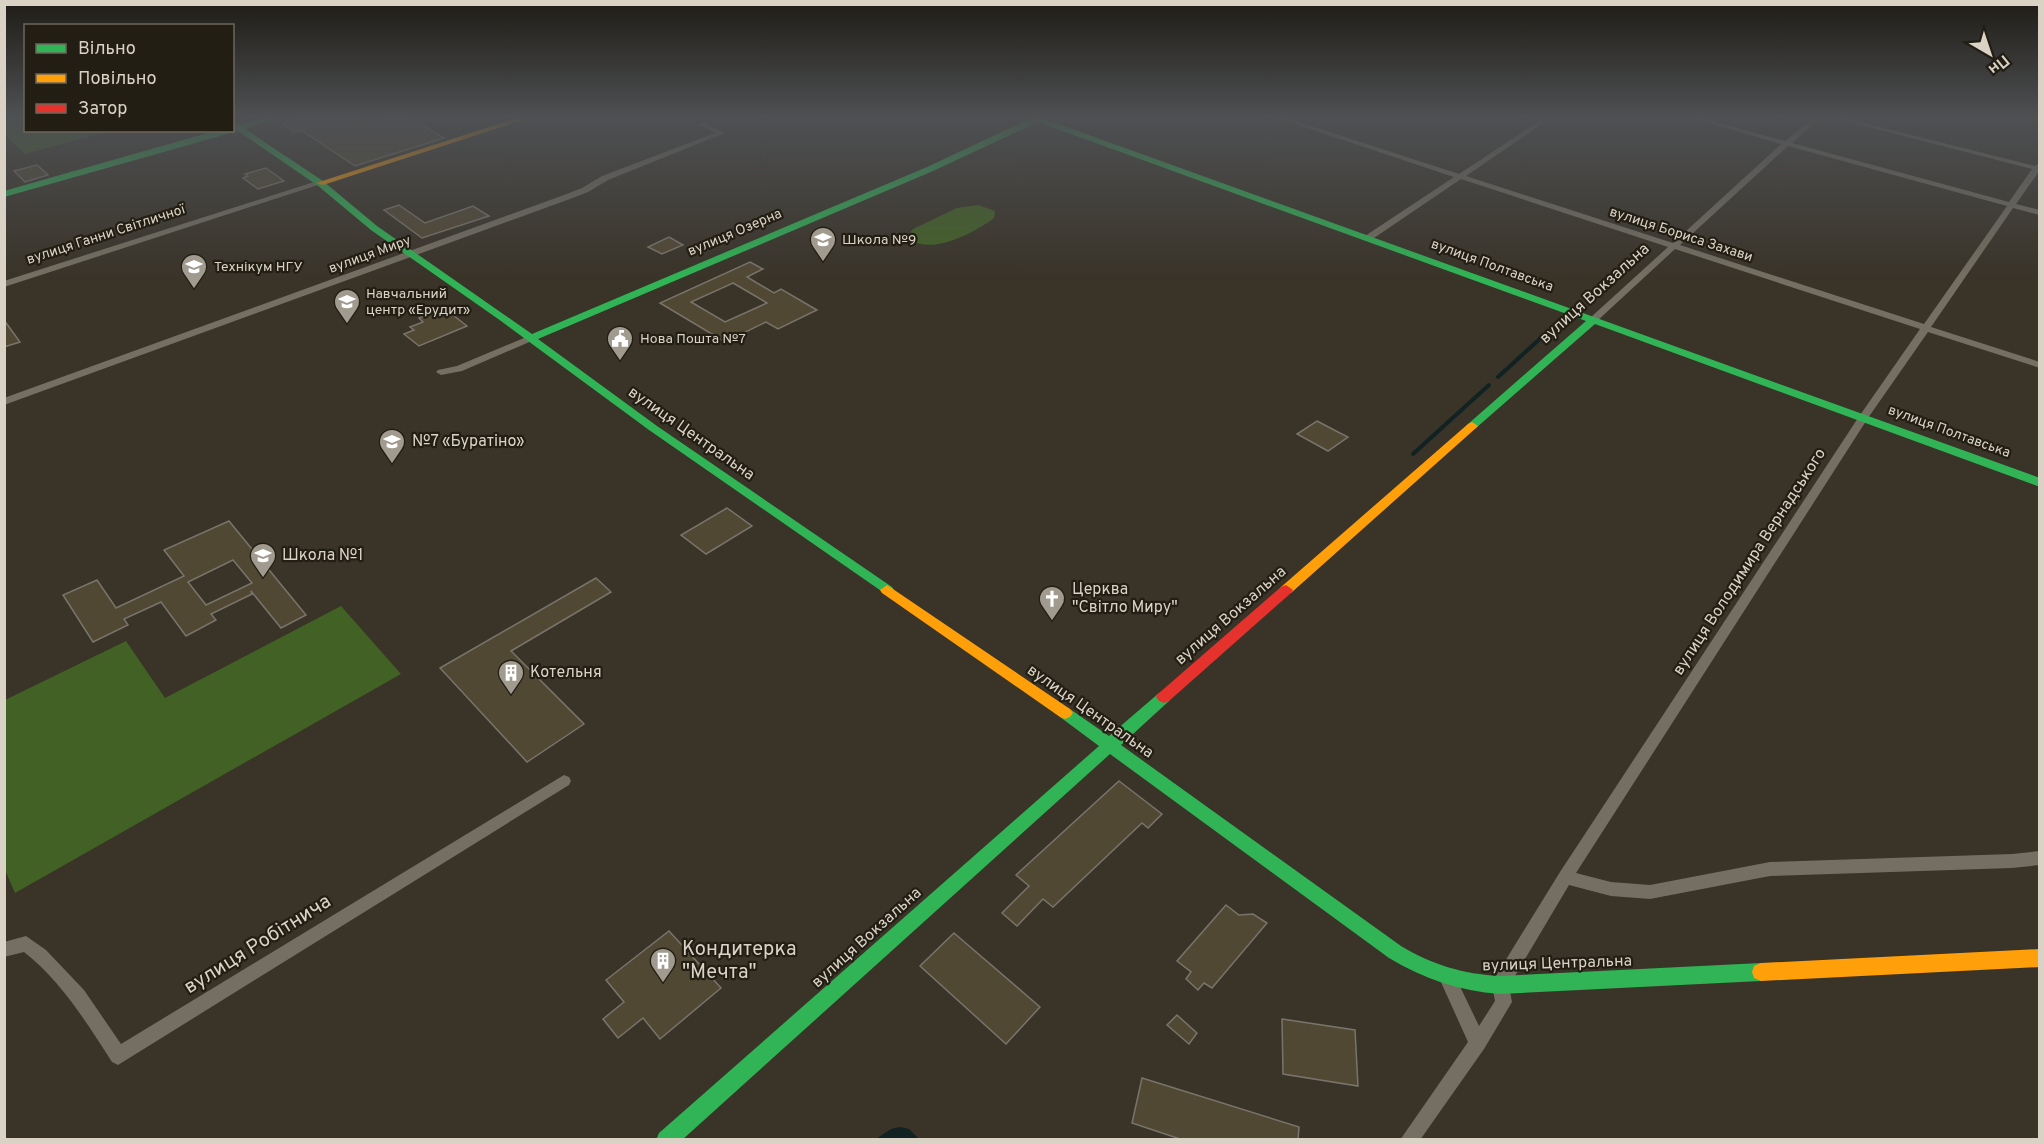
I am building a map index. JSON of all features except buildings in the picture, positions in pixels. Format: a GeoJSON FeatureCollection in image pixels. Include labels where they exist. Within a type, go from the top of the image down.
{"type":"FeatureCollection","features":[{"type":"Feature","properties":{"kind":"street"},"geometry":{"type":"LineString","coordinates":[[4,194],[82,171]]}},
{"type":"Feature","properties":{"kind":"street","name":"вулиця Центральна"},"geometry":{"type":"LineString","coordinates":[[302,171],[320,183],[411,255],[531,338],[794,528],[1110,744],[1395,952],[1429,974],[1448,981],[1500,985],[2040,958]]}},
{"type":"Feature","properties":{"kind":"street","name":"вулиця Ганни Світличної"},"geometry":{"type":"LineString","coordinates":[[4,284],[357,171]]}},
{"type":"Feature","properties":{"kind":"street","name":"вулиця Миру"},"geometry":{"type":"LineString","coordinates":[[4,402],[411,255],[585,190],[622,171]]}},
{"type":"Feature","properties":{"kind":"street","name":"вулиця Озерна"},"geometry":{"type":"LineString","coordinates":[[441,372],[459,369],[924,171]]}},
{"type":"Feature","properties":{"kind":"street","name":"вулиця Полтавська"},"geometry":{"type":"LineString","coordinates":[[1185,171],[2040,483]]}},
{"type":"Feature","properties":{"kind":"street","name":"вулиця Бориса Захави"},"geometry":{"type":"LineString","coordinates":[[1441,171],[2040,365]]}},
{"type":"Feature","properties":{"kind":"street"},"geometry":{"type":"LineString","coordinates":[[1368,238],[1467,171]]}},
{"type":"Feature","properties":{"kind":"street","name":"вулиця Вокзальна"},"geometry":{"type":"LineString","coordinates":[[666,1140],[1110,744],[1593,320],[1756,171]]}},
{"type":"Feature","properties":{"kind":"street"},"geometry":{"type":"LineString","coordinates":[[1890,171],[2040,213]]}},
{"type":"Feature","properties":{"kind":"street","name":"вулиця Володимира Вернадського"},"geometry":{"type":"LineString","coordinates":[[1500,985],[1565,877],[1863,418],[2035,171]]}},
{"type":"Feature","properties":{"kind":"street","name":"вулиця Робітнича"},"geometry":{"type":"LineString","coordinates":[[4,951],[26,944],[37,951],[76,992],[118,1056],[564,781]]}},
{"type":"Feature","properties":{"kind":"street"},"geometry":{"type":"LineString","coordinates":[[1565,877],[1611,889],[1650,892],[1770,869],[2012,861],[2040,858]]}},
{"type":"Feature","properties":{"kind":"street"},"geometry":{"type":"LineString","coordinates":[[1448,981],[1478,1043]]}},
{"type":"Feature","properties":{"kind":"street"},"geometry":{"type":"LineString","coordinates":[[1409,1140],[1478,1043],[1504,1002],[1500,985]]}},
{"type":"Feature","properties":{"kind":"green space"},"geometry":{"type":"Polygon","coordinates":[[[978,205],[995,211],[994,218],[976,230],[940,244],[928,245],[909,238],[911,231],[915,228],[957,208],[978,205]]]}},
{"type":"Feature","properties":{"kind":"green space"},"geometry":{"type":"Polygon","coordinates":[[[341,606],[401,674],[15,893],[5,870],[5,700],[126,641],[165,698],[341,606]]]}},
{"type":"Feature","properties":{"kind":"shaded area"},"geometry":{"type":"Polygon","coordinates":[[[900,1127],[909,1129],[919,1139],[876,1139],[891,1129],[900,1127]]]}},
{"type":"Feature","properties":{"kind":"waterway"},"geometry":{"type":"LineString","coordinates":[[1498,377],[1543,336]]}},
{"type":"Feature","properties":{"kind":"waterway"},"geometry":{"type":"LineString","coordinates":[[1413,454],[1489,385]]}},
{"type":"Feature","properties":{"kind":"traffic: fast"},"geometry":{"type":"LineString","coordinates":[[4,194],[84,171]]}},
{"type":"Feature","properties":{"kind":"traffic: fast"},"geometry":{"type":"LineString","coordinates":[[303,171],[374,228],[505,319],[653,428],[887,590]]}},
{"type":"Feature","properties":{"kind":"traffic: fast"},"geometry":{"type":"LineString","coordinates":[[531,338],[924,171]]}},
{"type":"Feature","properties":{"kind":"traffic: fast"},"geometry":{"type":"LineString","coordinates":[[1182,171],[1593,320],[1472,426]]}},
{"type":"Feature","properties":{"kind":"traffic: fast"},"geometry":{"type":"LineString","coordinates":[[1593,320],[2040,483]]}},
{"type":"Feature","properties":{"kind":"traffic: fast"},"geometry":{"type":"LineString","coordinates":[[666,1140],[1164,697]]}},
{"type":"Feature","properties":{"kind":"traffic: fast"},"geometry":{"type":"LineString","coordinates":[[1065,713],[1395,952],[1433,972],[1458,980],[1500,985],[1761,972]]}},
{"type":"Feature","properties":{"kind":"traffic: slow"},"geometry":{"type":"LineString","coordinates":[[320,183],[357,171]]}},
{"type":"Feature","properties":{"kind":"traffic: slow"},"geometry":{"type":"LineString","coordinates":[[1286,590],[1472,426]]}},
{"type":"Feature","properties":{"kind":"traffic: slow"},"geometry":{"type":"LineString","coordinates":[[887,590],[1065,713]]}},
{"type":"Feature","properties":{"kind":"traffic: slow"},"geometry":{"type":"LineString","coordinates":[[1761,972],[2040,958]]}},
{"type":"Feature","properties":{"kind":"traffic: jam"},"geometry":{"type":"LineString","coordinates":[[1164,697],[1286,590]]}},
{"type":"Feature","properties":{"kind":"place","name":"Школа №9"},"geometry":{"type":"Point","coordinates":[823,263]}},
{"type":"Feature","properties":{"kind":"place","name":"Технікум НГУ"},"geometry":{"type":"Point","coordinates":[194,290]}},
{"type":"Feature","properties":{"kind":"place","name":"Навчальний центр «Ерудит»"},"geometry":{"type":"Point","coordinates":[347,325]}},
{"type":"Feature","properties":{"kind":"place","name":"Нова Пошта №7"},"geometry":{"type":"Point","coordinates":[620,362]}},
{"type":"Feature","properties":{"kind":"place","name":"№7 «Буратіно»"},"geometry":{"type":"Point","coordinates":[392,465]}},
{"type":"Feature","properties":{"kind":"place","name":"Школа №1"},"geometry":{"type":"Point","coordinates":[263,579]}},
{"type":"Feature","properties":{"kind":"place","name":"Церква \"Світло Миру\""},"geometry":{"type":"Point","coordinates":[1052,622]}},
{"type":"Feature","properties":{"kind":"place","name":"Котельня"},"geometry":{"type":"Point","coordinates":[511,696]}},
{"type":"Feature","properties":{"kind":"place","name":"Кондитерка \"Мечта\""},"geometry":{"type":"Point","coordinates":[663,984]}}]}
